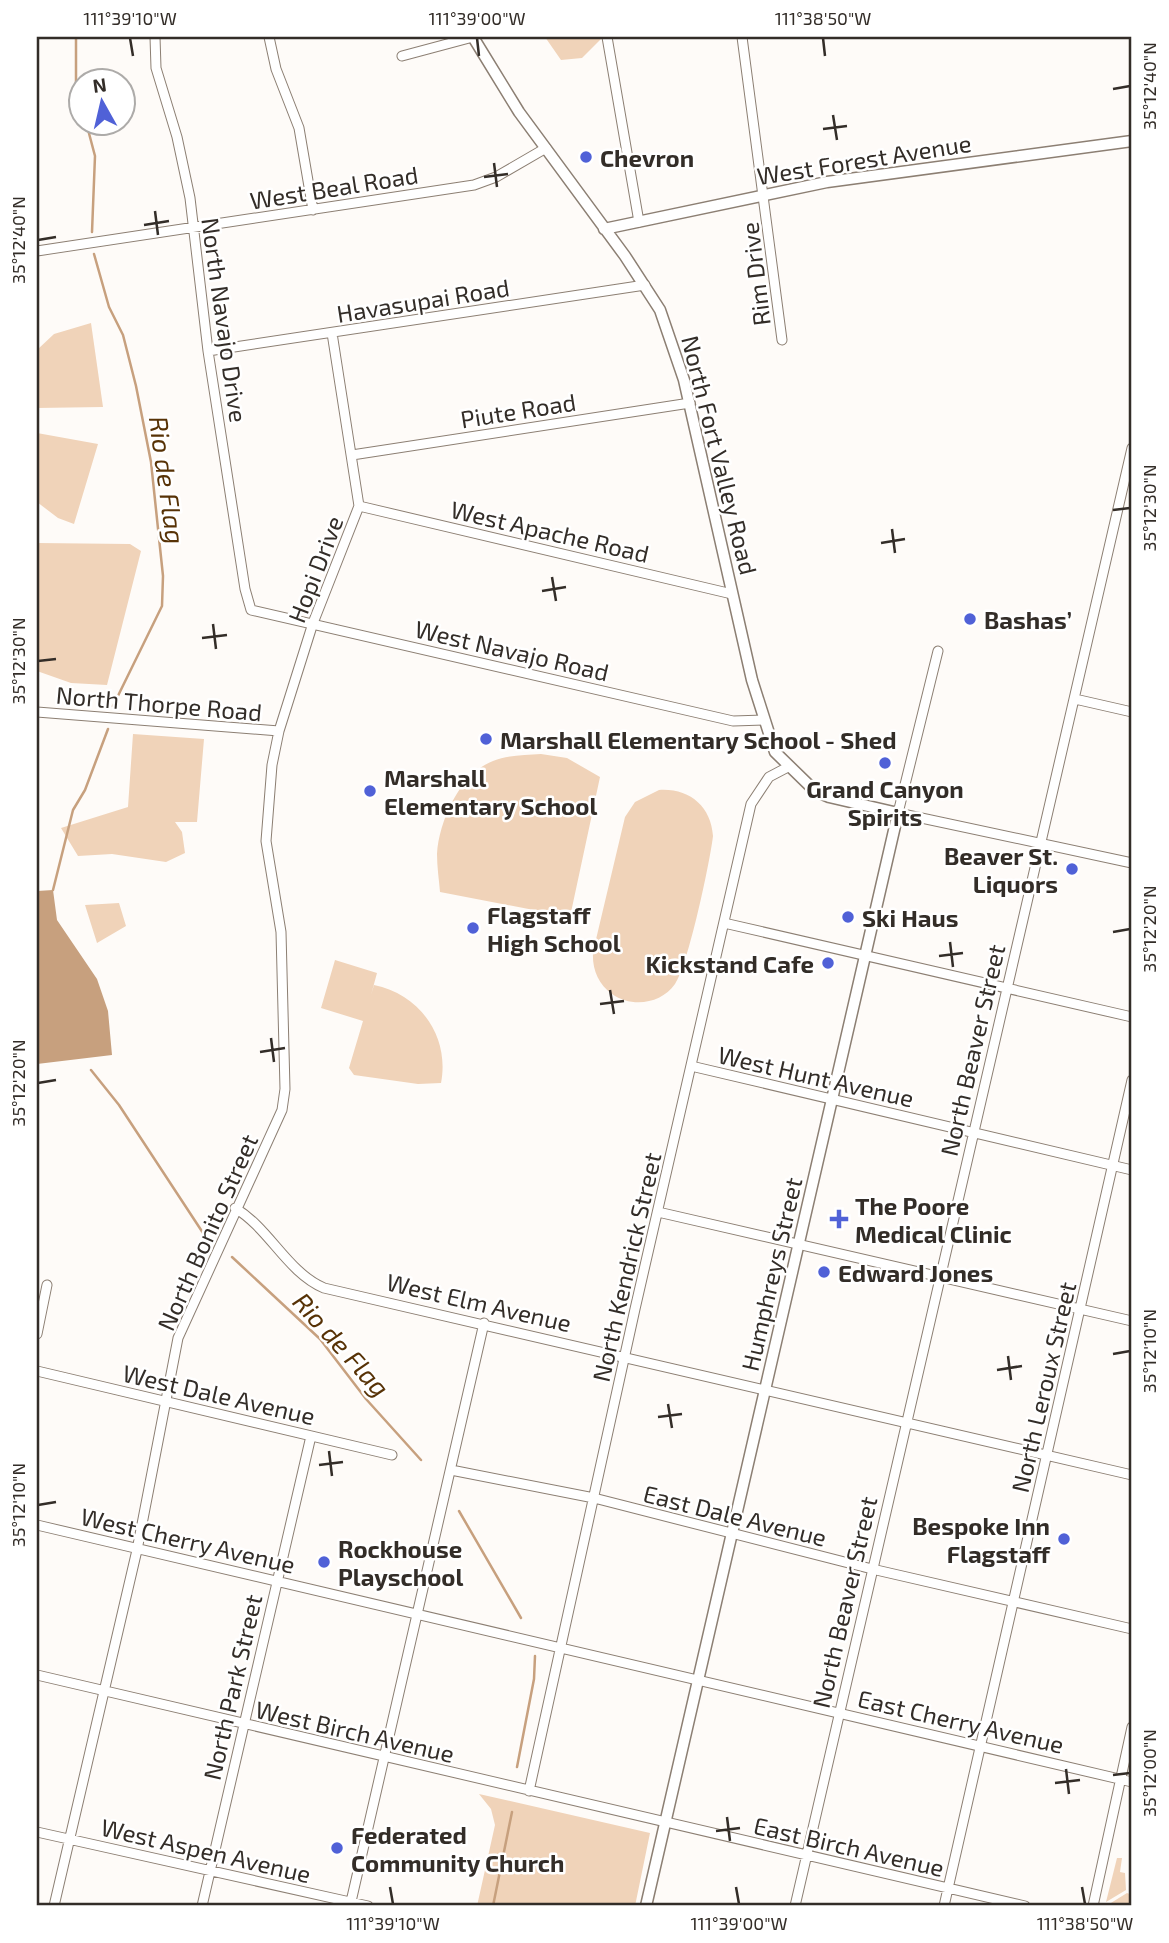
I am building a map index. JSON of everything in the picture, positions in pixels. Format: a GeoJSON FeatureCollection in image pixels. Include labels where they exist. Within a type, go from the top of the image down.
{"type":"FeatureCollection","features":[{"type":"Feature","properties":{"kind":"main road","name":"North Fort Valley Road"},"geometry":{"type":"LineString","coordinates":[[473,37],[496,78],[645,285],[671,336],[690,403],[732,594],[764,720],[775,752],[815,791],[829,797],[898,813]]}},
{"type":"Feature","properties":{"kind":"main road","name":"West Forest Avenue"},"geometry":{"type":"LineString","coordinates":[[604,229],[827,182],[1132,141]]}},
{"type":"Feature","properties":{"kind":"main road","name":"Humphreys Street"},"geometry":{"type":"LineString","coordinates":[[646,1906],[898,813]]}},
{"type":"Feature","properties":{"kind":"street","name":"North Navajo Drive"},"geometry":{"type":"LineString","coordinates":[[155,37],[156,68],[183,160],[208,351],[245,589],[251,610]]}},
{"type":"Feature","properties":{"kind":"street"},"geometry":{"type":"LineString","coordinates":[[269,37],[276,69],[299,128],[313,210]]}},
{"type":"Feature","properties":{"kind":"street"},"geometry":{"type":"LineString","coordinates":[[402,56],[473,37]]}},
{"type":"Feature","properties":{"kind":"street"},"geometry":{"type":"LineString","coordinates":[[607,37],[639,222]]}},
{"type":"Feature","properties":{"kind":"street","name":"Rim Drive"},"geometry":{"type":"LineString","coordinates":[[742,37],[765,195],[782,340]]}},
{"type":"Feature","properties":{"kind":"street","name":"West Beal Road"},"geometry":{"type":"LineString","coordinates":[[37,251],[474,185],[496,177],[546,148]]}},
{"type":"Feature","properties":{"kind":"street","name":"Havasupai Road"},"geometry":{"type":"LineString","coordinates":[[208,351],[645,285]]}},
{"type":"Feature","properties":{"kind":"street","name":"Hopi Drive"},"geometry":{"type":"LineString","coordinates":[[279,731],[313,623],[359,506],[332,333]]}},
{"type":"Feature","properties":{"kind":"street","name":"Piute Road"},"geometry":{"type":"LineString","coordinates":[[352,455],[690,403]]}},
{"type":"Feature","properties":{"kind":"street","name":"North Beaver Street"},"geometry":{"type":"LineString","coordinates":[[795,1906],[1039,841],[1075,699],[1132,448]]}},
{"type":"Feature","properties":{"kind":"street","name":"West Apache Road"},"geometry":{"type":"LineString","coordinates":[[359,506],[732,594]]}},
{"type":"Feature","properties":{"kind":"street","name":"West Navajo Road"},"geometry":{"type":"LineString","coordinates":[[251,610],[733,721],[764,720]]}},
{"type":"Feature","properties":{"kind":"street","name":"Humphreys Street"},"geometry":{"type":"LineString","coordinates":[[898,813],[938,650]]}},
{"type":"Feature","properties":{"kind":"street"},"geometry":{"type":"LineString","coordinates":[[1075,699],[1132,712]]}},
{"type":"Feature","properties":{"kind":"street","name":"North Thorpe Road"},"geometry":{"type":"LineString","coordinates":[[37,712],[279,731]]}},
{"type":"Feature","properties":{"kind":"street","name":"North Bonito Street"},"geometry":{"type":"LineString","coordinates":[[54,1906],[137,1550],[168,1402],[178,1338],[235,1208],[267,1148],[282,1110],[285,1089],[281,932],[270,879],[265,823],[279,731]]}},
{"type":"Feature","properties":{"kind":"street","name":"North Kendrick Street"},"geometry":{"type":"LineString","coordinates":[[529,1791],[559,1646],[751,804],[769,777],[788,767]]}},
{"type":"Feature","properties":{"kind":"street"},"geometry":{"type":"LineString","coordinates":[[898,813],[1132,863]]}},
{"type":"Feature","properties":{"kind":"street"},"geometry":{"type":"LineString","coordinates":[[724,923],[1132,1017]]}},
{"type":"Feature","properties":{"kind":"street","name":"West Hunt Avenue"},"geometry":{"type":"LineString","coordinates":[[691,1066],[1132,1170]]}},
{"type":"Feature","properties":{"kind":"street","name":"North Leroux Street"},"geometry":{"type":"LineString","coordinates":[[944,1906],[1132,1080]]}},
{"type":"Feature","properties":{"kind":"street","name":"West Elm Avenue"},"geometry":{"type":"LineString","coordinates":[[235,1208],[260,1225],[308,1281],[324,1288],[1132,1475]]}},
{"type":"Feature","properties":{"kind":"street"},"geometry":{"type":"LineString","coordinates":[[658,1212],[1132,1321]]}},
{"type":"Feature","properties":{"kind":"street"},"geometry":{"type":"LineString","coordinates":[[37,1334],[47,1284]]}},
{"type":"Feature","properties":{"kind":"street"},"geometry":{"type":"LineString","coordinates":[[351,1904],[484,1323]]}},
{"type":"Feature","properties":{"kind":"street","name":"West Dale Avenue"},"geometry":{"type":"LineString","coordinates":[[37,1371],[393,1455]]}},
{"type":"Feature","properties":{"kind":"street","name":"North Park Street"},"geometry":{"type":"LineString","coordinates":[[202,1906],[311,1436]]}},
{"type":"Feature","properties":{"kind":"street","name":"East Dale Avenue"},"geometry":{"type":"LineString","coordinates":[[451,1470],[594,1498],[732,1535],[1132,1629]]}},
{"type":"Feature","properties":{"kind":"street","name":"West Cherry Avenue"},"geometry":{"type":"LineString","coordinates":[[37,1525],[698,1680]]}},
{"type":"Feature","properties":{"kind":"street","name":"West Birch Avenue"},"geometry":{"type":"LineString","coordinates":[[37,1675],[665,1824]]}},
{"type":"Feature","properties":{"kind":"street","name":"East Cherry Avenue"},"geometry":{"type":"LineString","coordinates":[[698,1680],[1132,1782]]}},
{"type":"Feature","properties":{"kind":"street"},"geometry":{"type":"LineString","coordinates":[[1093,1906],[1132,1727]]}},
{"type":"Feature","properties":{"kind":"street","name":"East Birch Avenue"},"geometry":{"type":"LineString","coordinates":[[665,1824],[1025,1906]]}},
{"type":"Feature","properties":{"kind":"street","name":"West Aspen Avenue"},"geometry":{"type":"LineString","coordinates":[[37,1832],[368,1906]]}},
{"type":"Feature","properties":{"kind":"shaded area"},"geometry":{"type":"Polygon","coordinates":[[[545,37],[603,37],[582,58],[561,60],[545,37]]]}},
{"type":"Feature","properties":{"kind":"shaded area"},"geometry":{"type":"Polygon","coordinates":[[[91,323],[103,407],[37,408],[37,350],[54,334],[91,323]]]}},
{"type":"Feature","properties":{"kind":"shaded area"},"geometry":{"type":"Polygon","coordinates":[[[37,433],[98,444],[74,524],[58,518],[37,502],[37,433]]]}},
{"type":"Feature","properties":{"kind":"shaded area"},"geometry":{"type":"Polygon","coordinates":[[[37,543],[130,544],[141,551],[107,685],[71,683],[37,671],[37,543]]]}},
{"type":"Feature","properties":{"kind":"shaded area"},"geometry":{"type":"Polygon","coordinates":[[[133,734],[204,739],[197,822],[175,822],[182,832],[185,853],[166,862],[112,854],[78,856],[61,828],[128,807],[133,734]]]}},
{"type":"Feature","properties":{"kind":"shaded area"},"geometry":{"type":"Polygon","coordinates":[[[541,754],[567,758],[600,777],[570,917],[440,892],[437,859],[439,841],[447,813],[461,787],[481,767],[493,761],[511,756],[541,754]]]}},
{"type":"Feature","properties":{"kind":"shaded area"},"geometry":{"type":"Polygon","coordinates":[[[659,790],[680,792],[696,801],[708,816],[713,836],[698,913],[686,957],[675,984],[654,1000],[628,1001],[612,994],[603,986],[595,970],[593,952],[625,817],[635,802],[659,790]]]}},
{"type":"Feature","properties":{"kind":"shaded area"},"geometry":{"type":"Polygon","coordinates":[[[53,890],[57,920],[97,979],[108,1011],[112,1055],[37,1064],[37,891],[53,890]]]}},
{"type":"Feature","properties":{"kind":"shaded area"},"geometry":{"type":"Polygon","coordinates":[[[119,903],[126,926],[97,943],[85,905],[119,903]]]}},
{"type":"Feature","properties":{"kind":"shaded area"},"geometry":{"type":"Polygon","coordinates":[[[335,960],[377,973],[371,995],[374,985],[390,990],[418,1008],[436,1034],[441,1050],[441,1083],[418,1084],[354,1075],[349,1068],[363,1021],[321,1008],[335,960]]]}},
{"type":"Feature","properties":{"kind":"shaded area"},"geometry":{"type":"Polygon","coordinates":[[[479,1794],[650,1833],[635,1906],[477,1906],[495,1825],[491,1809],[479,1794]]]}},
{"type":"Feature","properties":{"kind":"shaded area"},"geometry":{"type":"Polygon","coordinates":[[[1117,1858],[1122,1858],[1120,1872],[1125,1873],[1126,1890],[1106,1902],[1117,1858]]]}},
{"type":"Feature","properties":{"kind":"shaded area"},"geometry":{"type":"Polygon","coordinates":[[[1127,1893],[1132,1895],[1132,1906],[1106,1906],[1127,1893]]]}},
{"type":"Feature","properties":{"kind":"waterway","name":"Rio de Flag"},"geometry":{"type":"LineString","coordinates":[[76,37],[76,66]]}},
{"type":"Feature","properties":{"kind":"waterway","name":"Rio de Flag"},"geometry":{"type":"LineString","coordinates":[[90,136],[95,156],[92,232]]}},
{"type":"Feature","properties":{"kind":"waterway","name":"Rio de Flag"},"geometry":{"type":"LineString","coordinates":[[94,254],[109,307],[123,335],[136,386],[151,462],[163,576],[162,606],[113,706]]}},
{"type":"Feature","properties":{"kind":"waterway","name":"Rio de Flag"},"geometry":{"type":"LineString","coordinates":[[53,890],[73,810],[85,790],[108,729]]}},
{"type":"Feature","properties":{"kind":"waterway","name":"Rio de Flag"},"geometry":{"type":"LineString","coordinates":[[91,1070],[119,1105],[205,1236]]}},
{"type":"Feature","properties":{"kind":"waterway","name":"Rio de Flag"},"geometry":{"type":"LineString","coordinates":[[232,1257],[320,1339],[366,1399],[421,1460]]}},
{"type":"Feature","properties":{"kind":"waterway","name":"Rio de Flag"},"geometry":{"type":"LineString","coordinates":[[459,1511],[521,1618]]}},
{"type":"Feature","properties":{"kind":"waterway","name":"Rio de Flag"},"geometry":{"type":"LineString","coordinates":[[517,1767],[534,1679],[535,1656]]}},
{"type":"Feature","properties":{"kind":"waterway","name":"Rio de Flag"},"geometry":{"type":"LineString","coordinates":[[493,1906],[512,1812]]}},
{"type":"Feature","properties":{"kind":"place","name":"Chevron"},"geometry":{"type":"Point","coordinates":[586,157]}},
{"type":"Feature","properties":{"kind":"place","name":"Bashas’"},"geometry":{"type":"Point","coordinates":[970,619]}},
{"type":"Feature","properties":{"kind":"place","name":"Marshall Elementary School - Shed"},"geometry":{"type":"Point","coordinates":[486,739]}},
{"type":"Feature","properties":{"kind":"place","name":"Grand Canyon Spirits"},"geometry":{"type":"Point","coordinates":[885,763]}},
{"type":"Feature","properties":{"kind":"place","name":"Marshall Elementary School"},"geometry":{"type":"Point","coordinates":[370,791]}},
{"type":"Feature","properties":{"kind":"place","name":"Beaver St. Liquors"},"geometry":{"type":"Point","coordinates":[1072,869]}},
{"type":"Feature","properties":{"kind":"place","name":"Ski Haus"},"geometry":{"type":"Point","coordinates":[848,917]}},
{"type":"Feature","properties":{"kind":"place","name":"Flagstaff High School"},"geometry":{"type":"Point","coordinates":[473,928]}},
{"type":"Feature","properties":{"kind":"place","name":"Kickstand Cafe"},"geometry":{"type":"Point","coordinates":[828,963]}},
{"type":"Feature","properties":{"kind":"place","name":"The Poore Medical Clinic"},"geometry":{"type":"Point","coordinates":[839,1219]}},
{"type":"Feature","properties":{"kind":"place","name":"Edward Jones"},"geometry":{"type":"Point","coordinates":[824,1272]}},
{"type":"Feature","properties":{"kind":"place","name":"Bespoke Inn Flagstaff"},"geometry":{"type":"Point","coordinates":[1064,1539]}},
{"type":"Feature","properties":{"kind":"place","name":"Rockhouse Playschool"},"geometry":{"type":"Point","coordinates":[324,1562]}},
{"type":"Feature","properties":{"kind":"place","name":"Federated Community Church"},"geometry":{"type":"Point","coordinates":[337,1848]}}]}
